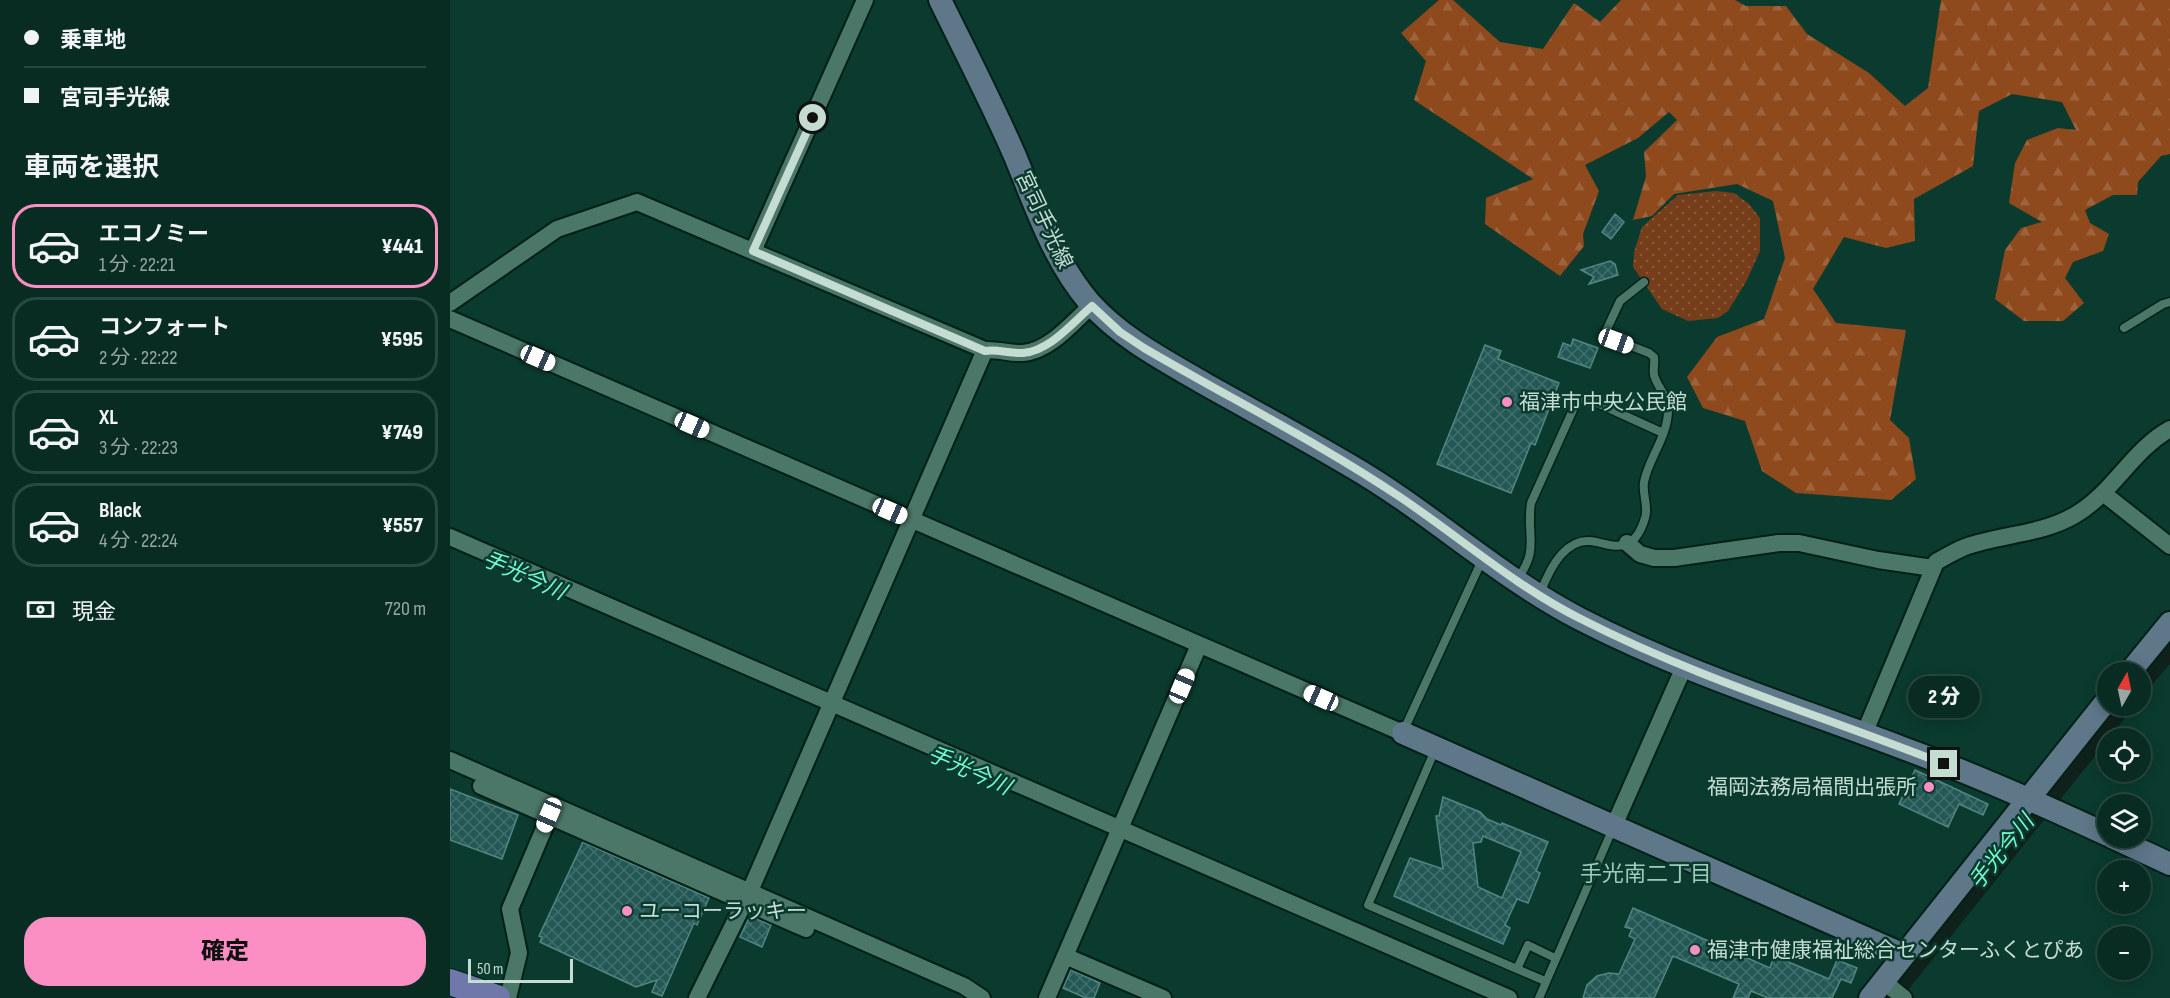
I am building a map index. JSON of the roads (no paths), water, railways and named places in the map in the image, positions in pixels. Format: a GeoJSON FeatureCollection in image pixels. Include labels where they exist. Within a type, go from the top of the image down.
{"type":"FeatureCollection","features":[{"type":"Feature","properties":{"kind":"main road","name":"宮司手光線"},"geometry":{"type":"LineString","coordinates":[[940,0],[1013,152],[1052,248],[1073,282],[1092,306],[1120,332],[1144,348],[1352,466],[1421,512],[1539,597],[1591,624],[1684,668],[1926,757],[2097,830]]}},
{"type":"Feature","properties":{"kind":"main road"},"geometry":{"type":"LineString","coordinates":[[2138,662],[2170,623]]}},
{"type":"Feature","properties":{"kind":"main road"},"geometry":{"type":"LineString","coordinates":[[1877,990],[2036,802],[2097,715]]}},
{"type":"Feature","properties":{"kind":"main road"},"geometry":{"type":"LineString","coordinates":[[1403,733],[1904,956]]}},
{"type":"Feature","properties":{"kind":"main road"},"geometry":{"type":"LineString","coordinates":[[2136,848],[2170,864]]}},
{"type":"Feature","properties":{"kind":"main road"},"geometry":{"type":"LineString","coordinates":[[450,982],[497,998]]}},
{"type":"Feature","properties":{"kind":"street"},"geometry":{"type":"LineString","coordinates":[[753,251],[865,0]]}},
{"type":"Feature","properties":{"kind":"street"},"geometry":{"type":"LineString","coordinates":[[450,303],[557,229],[637,202],[985,351],[996,349],[1023,353],[1042,348],[1092,306]]}},
{"type":"Feature","properties":{"kind":"street"},"geometry":{"type":"LineString","coordinates":[[450,319],[1403,733]]}},
{"type":"Feature","properties":{"kind":"street"},"geometry":{"type":"LineString","coordinates":[[697,998],[746,896],[985,351]]}},
{"type":"Feature","properties":{"kind":"street"},"geometry":{"type":"LineString","coordinates":[[1864,734],[1936,562],[1965,547],[2043,529],[2075,515],[2103,493],[2145,447],[2170,429]]}},
{"type":"Feature","properties":{"kind":"street"},"geometry":{"type":"LineString","coordinates":[[2103,493],[2170,546]]}},
{"type":"Feature","properties":{"kind":"street"},"geometry":{"type":"LineString","coordinates":[[450,537],[1118,834],[1509,998]]}},
{"type":"Feature","properties":{"kind":"street"},"geometry":{"type":"LineString","coordinates":[[1627,543],[1640,554],[1654,558],[1674,558],[1779,543],[1799,543],[1878,560],[1933,568]]}},
{"type":"Feature","properties":{"kind":"street"},"geometry":{"type":"LineString","coordinates":[[1047,998],[1199,645]]}},
{"type":"Feature","properties":{"kind":"street"},"geometry":{"type":"LineString","coordinates":[[1613,828],[1684,668]]}},
{"type":"Feature","properties":{"kind":"street"},"geometry":{"type":"LineString","coordinates":[[452,767],[867,949],[964,986],[982,998]]}},
{"type":"Feature","properties":{"kind":"street"},"geometry":{"type":"LineString","coordinates":[[508,998],[519,953],[510,909],[552,810]]}},
{"type":"Feature","properties":{"kind":"street"},"geometry":{"type":"LineString","coordinates":[[867,949],[961,996],[975,998]]}},
{"type":"Feature","properties":{"kind":"street"},"geometry":{"type":"LineString","coordinates":[[1065,956],[1163,998]]}},
{"type":"Feature","properties":{"kind":"street"},"geometry":{"type":"LineString","coordinates":[[1877,990],[1904,998]]}},
{"type":"Feature","properties":{"kind":"lane"},"geometry":{"type":"LineString","coordinates":[[1539,597],[1545,581],[1566,550],[1578,543],[1588,541],[1618,546],[1627,543],[1635,538],[1646,516],[1644,483],[1663,433],[1669,407],[1654,377],[1654,357],[1608,337],[1606,331],[1620,301],[1644,282]]}},
{"type":"Feature","properties":{"kind":"lane"},"geometry":{"type":"LineString","coordinates":[[2124,328],[2170,302]]}},
{"type":"Feature","properties":{"kind":"lane"},"geometry":{"type":"LineString","coordinates":[[1515,581],[1526,567],[1530,555],[1532,543],[1528,519],[1531,503],[1577,401],[1586,398],[1663,433]]}},
{"type":"Feature","properties":{"kind":"lane"},"geometry":{"type":"LineString","coordinates":[[1403,733],[1483,558]]}},
{"type":"Feature","properties":{"kind":"lane"},"geometry":{"type":"LineString","coordinates":[[1435,749],[1368,905],[1545,981]]}},
{"type":"Feature","properties":{"kind":"lane"},"geometry":{"type":"LineString","coordinates":[[1539,998],[1613,828]]}},
{"type":"Feature","properties":{"kind":"lane"},"geometry":{"type":"LineString","coordinates":[[1517,969],[1528,945],[1556,958]]}},
{"type":"Feature","properties":{"kind":"waterway","name":"手光今川"},"geometry":{"type":"LineString","coordinates":[[2151,666],[2170,644]]}},
{"type":"Feature","properties":{"kind":"waterway","name":"手光今川"},"geometry":{"type":"LineString","coordinates":[[1885,998],[2110,716]]}},
{"type":"Feature","properties":{"kind":"place","name":"福津市中央公民館"},"geometry":{"type":"Point","coordinates":[1507,402]}},
{"type":"Feature","properties":{"kind":"place","name":"福岡法務局福間出張所"},"geometry":{"type":"Point","coordinates":[1929,787]}},
{"type":"Feature","properties":{"kind":"place","name":"ユーコーラッキー"},"geometry":{"type":"Point","coordinates":[627,911]}},
{"type":"Feature","properties":{"kind":"place","name":"福津市健康福祉総合センターふくとぴあ"},"geometry":{"type":"Point","coordinates":[1695,950]}},
{"type":"Feature","properties":{"kind":"district","name":"手光南二丁目"},"geometry":{"type":"Point","coordinates":[1646,874]}}]}
